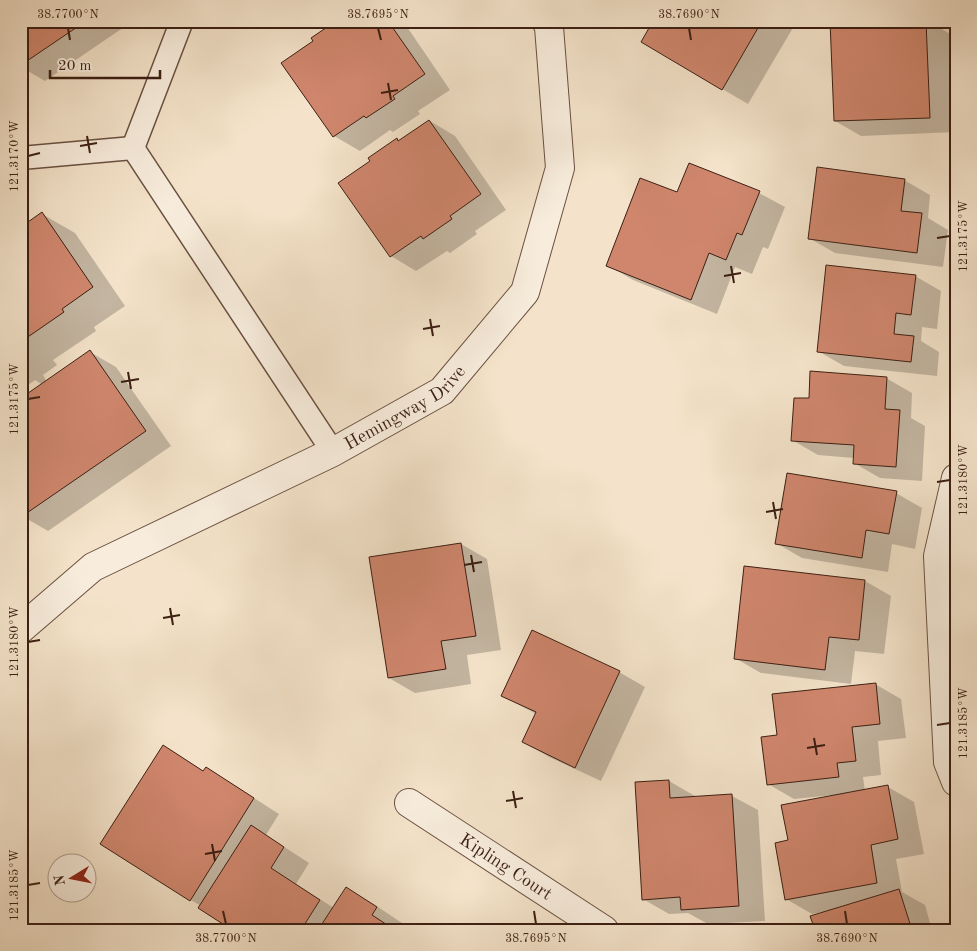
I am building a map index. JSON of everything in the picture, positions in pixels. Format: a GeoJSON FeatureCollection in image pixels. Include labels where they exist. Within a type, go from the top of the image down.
{"type":"FeatureCollection","features":[{"type":"Feature","properties":{"kind":"street","name":"Hemingway Drive"},"geometry":{"type":"LineString","coordinates":[[21,629],[93,567],[333,452],[442,390],[525,292],[560,168],[549,27],[546,21]]}},
{"type":"Feature","properties":{"kind":"street"},"geometry":{"type":"LineString","coordinates":[[956,478],[938,556],[948,762],[956,782]]}},
{"type":"Feature","properties":{"kind":"street","name":"Kipling Court"},"geometry":{"type":"LineString","coordinates":[[409,802],[604,930]]}},
{"type":"Feature","properties":{"kind":"lane"},"geometry":{"type":"LineString","coordinates":[[133,148],[181,24],[179,21]]}},
{"type":"Feature","properties":{"kind":"lane"},"geometry":{"type":"LineString","coordinates":[[21,158],[133,148]]}},
{"type":"Feature","properties":{"kind":"lane"},"geometry":{"type":"LineString","coordinates":[[133,148],[333,452]]}},
{"type":"Feature","properties":{"kind":"building"},"geometry":{"type":"Polygon","coordinates":[[[21,21],[86,21],[21,65],[21,21]]]}},
{"type":"Feature","properties":{"kind":"building"},"geometry":{"type":"Polygon","coordinates":[[[336,21],[388,21],[425,74],[393,96],[395,99],[366,118],[364,116],[333,137],[281,63],[313,41],[311,38],[336,21]]]}},
{"type":"Feature","properties":{"kind":"building"},"geometry":{"type":"Polygon","coordinates":[[[653,21],[762,21],[722,90],[641,42],[653,21]]]}},
{"type":"Feature","properties":{"kind":"building"},"geometry":{"type":"Polygon","coordinates":[[[830,21],[926,21],[930,118],[834,121],[830,21]]]}},
{"type":"Feature","properties":{"kind":"building"},"geometry":{"type":"Polygon","coordinates":[[[429,120],[481,194],[450,216],[452,219],[423,239],[421,236],[390,257],[338,183],[370,161],[368,158],[397,138],[398,141],[429,120]]]}},
{"type":"Feature","properties":{"kind":"building"},"geometry":{"type":"Polygon","coordinates":[[[689,163],[760,191],[742,235],[737,233],[726,260],[709,253],[691,300],[606,266],[640,178],[677,192],[689,163]]]}},
{"type":"Feature","properties":{"kind":"building"},"geometry":{"type":"Polygon","coordinates":[[[817,167],[905,179],[901,211],[922,213],[917,253],[808,239],[817,167]]]}},
{"type":"Feature","properties":{"kind":"building"},"geometry":{"type":"Polygon","coordinates":[[[42,212],[93,287],[62,309],[64,312],[22,341],[26,346],[21,349],[21,227],[42,212]]]}},
{"type":"Feature","properties":{"kind":"building"},"geometry":{"type":"Polygon","coordinates":[[[826,265],[916,275],[911,315],[896,313],[894,334],[914,336],[911,362],[817,352],[826,265]]]}},
{"type":"Feature","properties":{"kind":"building"},"geometry":{"type":"Polygon","coordinates":[[[90,350],[146,431],[21,517],[21,398],[90,350]]]}},
{"type":"Feature","properties":{"kind":"building"},"geometry":{"type":"Polygon","coordinates":[[[810,371],[887,377],[885,409],[900,410],[896,467],[853,464],[854,445],[791,441],[794,398],[809,398],[810,371]]]}},
{"type":"Feature","properties":{"kind":"building"},"geometry":{"type":"Polygon","coordinates":[[[787,473],[897,491],[889,534],[866,530],[862,558],[775,544],[787,473]]]}},
{"type":"Feature","properties":{"kind":"building"},"geometry":{"type":"Polygon","coordinates":[[[461,543],[476,636],[441,641],[446,669],[388,678],[369,557],[461,543]]]}},
{"type":"Feature","properties":{"kind":"building"},"geometry":{"type":"Polygon","coordinates":[[[744,566],[865,580],[859,640],[829,637],[825,670],[734,659],[744,566]]]}},
{"type":"Feature","properties":{"kind":"building"},"geometry":{"type":"Polygon","coordinates":[[[532,630],[620,671],[575,768],[522,742],[536,712],[501,696],[532,630]]]}},
{"type":"Feature","properties":{"kind":"building"},"geometry":{"type":"Polygon","coordinates":[[[876,683],[880,724],[852,727],[856,761],[837,763],[839,777],[767,785],[761,737],[777,735],[772,694],[876,683]]]}},
{"type":"Feature","properties":{"kind":"building"},"geometry":{"type":"Polygon","coordinates":[[[163,745],[203,771],[206,767],[254,798],[190,901],[100,844],[163,745]]]}},
{"type":"Feature","properties":{"kind":"building"},"geometry":{"type":"Polygon","coordinates":[[[669,780],[670,798],[732,794],[739,906],[681,910],[680,897],[642,900],[635,782],[669,780]]]}},
{"type":"Feature","properties":{"kind":"building"},"geometry":{"type":"Polygon","coordinates":[[[888,785],[898,839],[871,845],[877,883],[785,900],[775,843],[788,840],[781,805],[888,785]]]}},
{"type":"Feature","properties":{"kind":"building"},"geometry":{"type":"Polygon","coordinates":[[[251,825],[284,847],[271,868],[320,900],[301,930],[232,930],[198,908],[251,825]]]}},
{"type":"Feature","properties":{"kind":"building"},"geometry":{"type":"Polygon","coordinates":[[[346,887],[377,907],[372,915],[395,930],[318,930],[346,887]]]}},
{"type":"Feature","properties":{"kind":"building"},"geometry":{"type":"Polygon","coordinates":[[[899,889],[912,930],[815,930],[810,916],[899,889]]]}}]}
